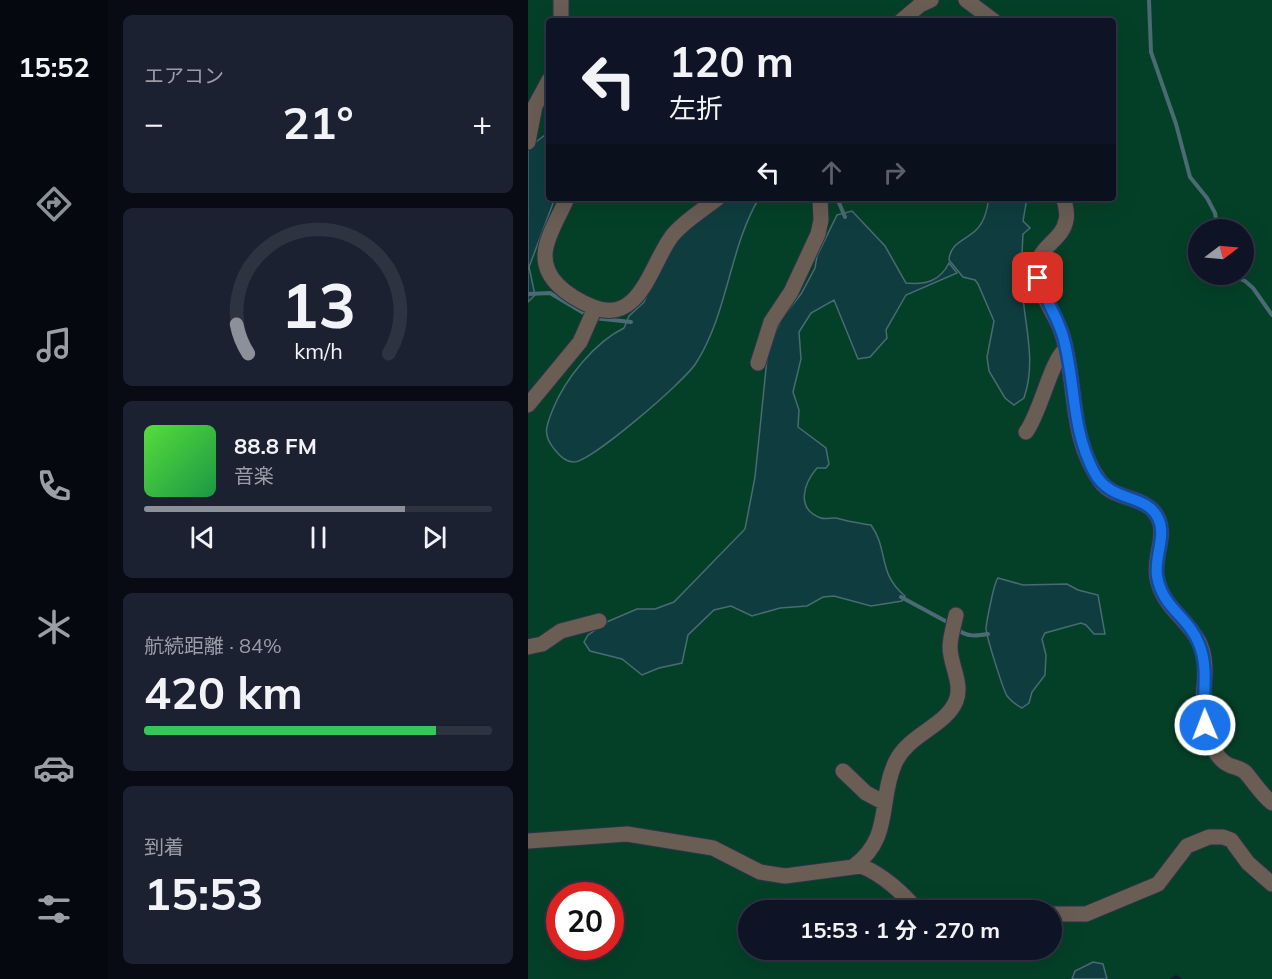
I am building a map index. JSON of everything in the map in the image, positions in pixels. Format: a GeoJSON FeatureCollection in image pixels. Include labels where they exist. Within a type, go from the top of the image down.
{"type":"FeatureCollection","features":[{"type":"Feature","properties":{"kind":"lane"},"geometry":{"type":"LineString","coordinates":[[561,0],[561,18]]}},
{"type":"Feature","properties":{"kind":"lane"},"geometry":{"type":"LineString","coordinates":[[905,18],[920,5],[931,0]]}},
{"type":"Feature","properties":{"kind":"lane"},"geometry":{"type":"LineString","coordinates":[[966,0],[990,18]]}},
{"type":"Feature","properties":{"kind":"lane"},"geometry":{"type":"LineString","coordinates":[[528,142],[535,106],[546,86]]}},
{"type":"Feature","properties":{"kind":"lane"},"geometry":{"type":"LineString","coordinates":[[566,201],[544,251],[543,263],[550,277],[593,315]]}},
{"type":"Feature","properties":{"kind":"lane"},"geometry":{"type":"LineString","coordinates":[[593,315],[619,310],[634,301],[674,233],[714,201]]}},
{"type":"Feature","properties":{"kind":"lane"},"geometry":{"type":"LineString","coordinates":[[758,363],[771,322],[791,292],[818,234],[821,220],[820,201]]}},
{"type":"Feature","properties":{"kind":"lane"},"geometry":{"type":"LineString","coordinates":[[1064,201],[1067,219],[1064,227],[1040,255],[1037,267],[1041,289],[1061,329],[1076,423],[1094,472],[1107,489],[1143,502],[1158,517],[1161,528],[1156,562],[1157,575],[1166,600],[1198,640],[1203,652],[1205,665],[1203,713],[1209,739],[1223,761],[1243,770],[1272,803]]}},
{"type":"Feature","properties":{"kind":"lane"},"geometry":{"type":"LineString","coordinates":[[528,405],[580,342],[593,315]]}},
{"type":"Feature","properties":{"kind":"lane"},"geometry":{"type":"LineString","coordinates":[[1026,432],[1040,410],[1058,360],[1066,349]]}},
{"type":"Feature","properties":{"kind":"lane"},"geometry":{"type":"LineString","coordinates":[[854,866],[864,858],[881,827],[889,778],[896,761],[910,741],[939,720],[956,700],[957,683],[950,647],[956,615]]}},
{"type":"Feature","properties":{"kind":"lane"},"geometry":{"type":"LineString","coordinates":[[528,647],[542,644],[561,632],[598,621]]}},
{"type":"Feature","properties":{"kind":"lane"},"geometry":{"type":"LineString","coordinates":[[843,771],[866,793],[885,803]]}},
{"type":"Feature","properties":{"kind":"lane"},"geometry":{"type":"LineString","coordinates":[[528,841],[627,834],[713,848],[760,872],[785,876],[854,866],[872,870],[907,900]]}},
{"type":"Feature","properties":{"kind":"lane"},"geometry":{"type":"LineString","coordinates":[[1062,914],[1086,914],[1158,884],[1187,846],[1209,837],[1231,840],[1248,863],[1272,884]]}},
{"type":"Feature","properties":{"kind":"green space"},"geometry":{"type":"Polygon","coordinates":[[[528,0],[1272,0],[1272,979],[1183,979],[1176,975],[1169,979],[1107,979],[1107,975],[1072,975],[1072,979],[528,979],[528,0]]]}},
{"type":"Feature","properties":{"kind":"shaded area"},"geometry":{"type":"Polygon","coordinates":[[[546,134],[546,201],[554,201],[529,267],[535,295],[528,302],[528,148],[546,134]]]}},
{"type":"Feature","properties":{"kind":"shaded area"},"geometry":{"type":"Polygon","coordinates":[[[723,201],[758,201],[741,238],[715,323],[696,363],[675,386],[637,420],[598,450],[573,462],[565,460],[551,445],[546,430],[558,397],[582,362],[602,342],[624,328],[629,316],[644,302],[659,264],[678,238],[723,201]]]}},
{"type":"Feature","properties":{"kind":"shaded area"},"geometry":{"type":"Polygon","coordinates":[[[988,201],[1026,201],[1023,221],[1030,228],[1023,234],[1022,273],[1030,356],[1028,384],[1024,398],[1014,405],[1005,398],[989,371],[987,357],[994,321],[978,284],[975,280],[963,277],[949,260],[952,249],[980,226],[988,201]]]}},
{"type":"Feature","properties":{"kind":"shaded area"},"geometry":{"type":"Polygon","coordinates":[[[852,211],[885,246],[906,283],[920,283],[937,278],[949,263],[957,273],[906,295],[886,330],[887,338],[870,357],[858,359],[834,300],[811,313],[799,332],[801,359],[793,392],[799,410],[798,427],[826,448],[829,464],[826,468],[817,468],[812,474],[804,495],[805,502],[813,514],[821,518],[838,518],[871,525],[880,543],[890,579],[905,596],[902,601],[871,606],[834,596],[823,597],[807,606],[780,608],[752,616],[731,606],[714,610],[688,635],[682,663],[659,668],[642,675],[622,659],[590,651],[584,642],[588,635],[609,621],[637,609],[655,609],[674,602],[745,529],[755,477],[768,349],[782,318],[801,294],[815,268],[817,256],[837,215],[852,211]]]}},
{"type":"Feature","properties":{"kind":"shaded area"},"geometry":{"type":"Polygon","coordinates":[[[998,578],[1023,585],[1067,584],[1078,590],[1098,595],[1105,634],[1094,634],[1081,623],[1045,633],[1042,639],[1046,655],[1045,675],[1032,692],[1029,703],[1022,708],[1007,696],[986,628],[998,578]]]}},
{"type":"Feature","properties":{"kind":"shaded area"},"geometry":{"type":"Polygon","coordinates":[[[1093,962],[1103,964],[1107,979],[1072,979],[1075,971],[1093,962]]]}},
{"type":"Feature","properties":{"kind":"waterway"},"geometry":{"type":"LineString","coordinates":[[1149,0],[1151,52],[1176,124],[1190,177],[1207,198],[1216,219]]}},
{"type":"Feature","properties":{"kind":"waterway"},"geometry":{"type":"LineString","coordinates":[[838,201],[845,217]]}},
{"type":"Feature","properties":{"kind":"waterway"},"geometry":{"type":"LineString","coordinates":[[1250,285],[1272,315]]}},
{"type":"Feature","properties":{"kind":"waterway"},"geometry":{"type":"LineString","coordinates":[[528,294],[550,293],[587,315]]}},
{"type":"Feature","properties":{"kind":"waterway"},"geometry":{"type":"LineString","coordinates":[[594,318],[631,322]]}},
{"type":"Feature","properties":{"kind":"waterway"},"geometry":{"type":"LineString","coordinates":[[901,597],[949,623]]}},
{"type":"Feature","properties":{"kind":"waterway"},"geometry":{"type":"LineString","coordinates":[[958,630],[972,635],[988,634]]}},
{"type":"Feature","properties":{"kind":"route"},"geometry":{"type":"LineString","coordinates":[[1038,278],[1061,329],[1067,355],[1076,423],[1094,472],[1107,489],[1143,502],[1158,517],[1161,535],[1156,562],[1160,589],[1173,611],[1198,640],[1203,652],[1205,725]]}}]}
